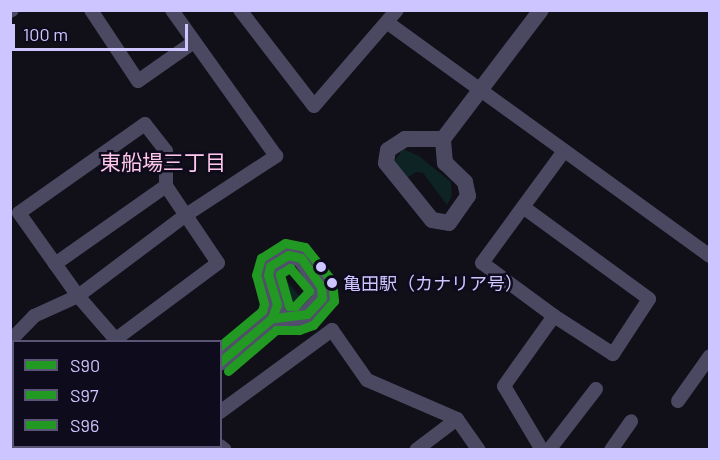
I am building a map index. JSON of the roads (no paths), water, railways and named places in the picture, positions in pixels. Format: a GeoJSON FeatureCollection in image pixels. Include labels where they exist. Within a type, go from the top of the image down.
{"type":"FeatureCollection","features":[{"type":"Feature","properties":{"kind":"main road"},"geometry":{"type":"LineString","coordinates":[[222,360],[272,318]]}},
{"type":"Feature","properties":{"kind":"street"},"geometry":{"type":"LineString","coordinates":[[91,10],[138,81],[194,42]]}},
{"type":"Feature","properties":{"kind":"street"},"geometry":{"type":"LineString","coordinates":[[10,341],[34,316],[78,296],[186,216],[276,156],[172,10]]}},
{"type":"Feature","properties":{"kind":"street"},"geometry":{"type":"LineString","coordinates":[[240,10],[314,106],[397,10]]}},
{"type":"Feature","properties":{"kind":"street"},"geometry":{"type":"LineString","coordinates":[[444,139],[405,139],[388,150],[386,163],[432,220],[449,223],[468,196],[465,182],[446,163],[444,139],[541,10]]}},
{"type":"Feature","properties":{"kind":"street"},"geometry":{"type":"LineString","coordinates":[[388,23],[710,256]]}},
{"type":"Feature","properties":{"kind":"street"},"geometry":{"type":"LineString","coordinates":[[145,124],[166,151],[166,186],[218,263],[117,340],[78,296],[19,213],[145,124]]}},
{"type":"Feature","properties":{"kind":"street"},"geometry":{"type":"LineString","coordinates":[[523,207],[649,299],[614,354],[554,316],[482,263],[523,207],[564,151]]}},
{"type":"Feature","properties":{"kind":"street"},"geometry":{"type":"LineString","coordinates":[[55,264],[166,186]]}},
{"type":"Feature","properties":{"kind":"street"},"geometry":{"type":"LineString","coordinates":[[543,450],[504,386],[554,316]]}},
{"type":"Feature","properties":{"kind":"street"},"geometry":{"type":"LineString","coordinates":[[222,411],[332,330],[367,380],[457,419],[478,450]]}},
{"type":"Feature","properties":{"kind":"street"},"geometry":{"type":"LineString","coordinates":[[678,400],[710,356]]}},
{"type":"Feature","properties":{"kind":"street"},"geometry":{"type":"LineString","coordinates":[[549,450],[596,389]]}},
{"type":"Feature","properties":{"kind":"street"},"geometry":{"type":"LineString","coordinates":[[416,450],[457,419]]}},
{"type":"Feature","properties":{"kind":"street"},"geometry":{"type":"LineString","coordinates":[[611,450],[631,421]]}},
{"type":"Feature","properties":{"kind":"place","name":"亀田駅（カナリア号）"},"geometry":{"type":"Point","coordinates":[332,283]}},
{"type":"Feature","properties":{"kind":"district","name":"東船場三丁目"},"geometry":{"type":"Point","coordinates":[163,162]}}]}
